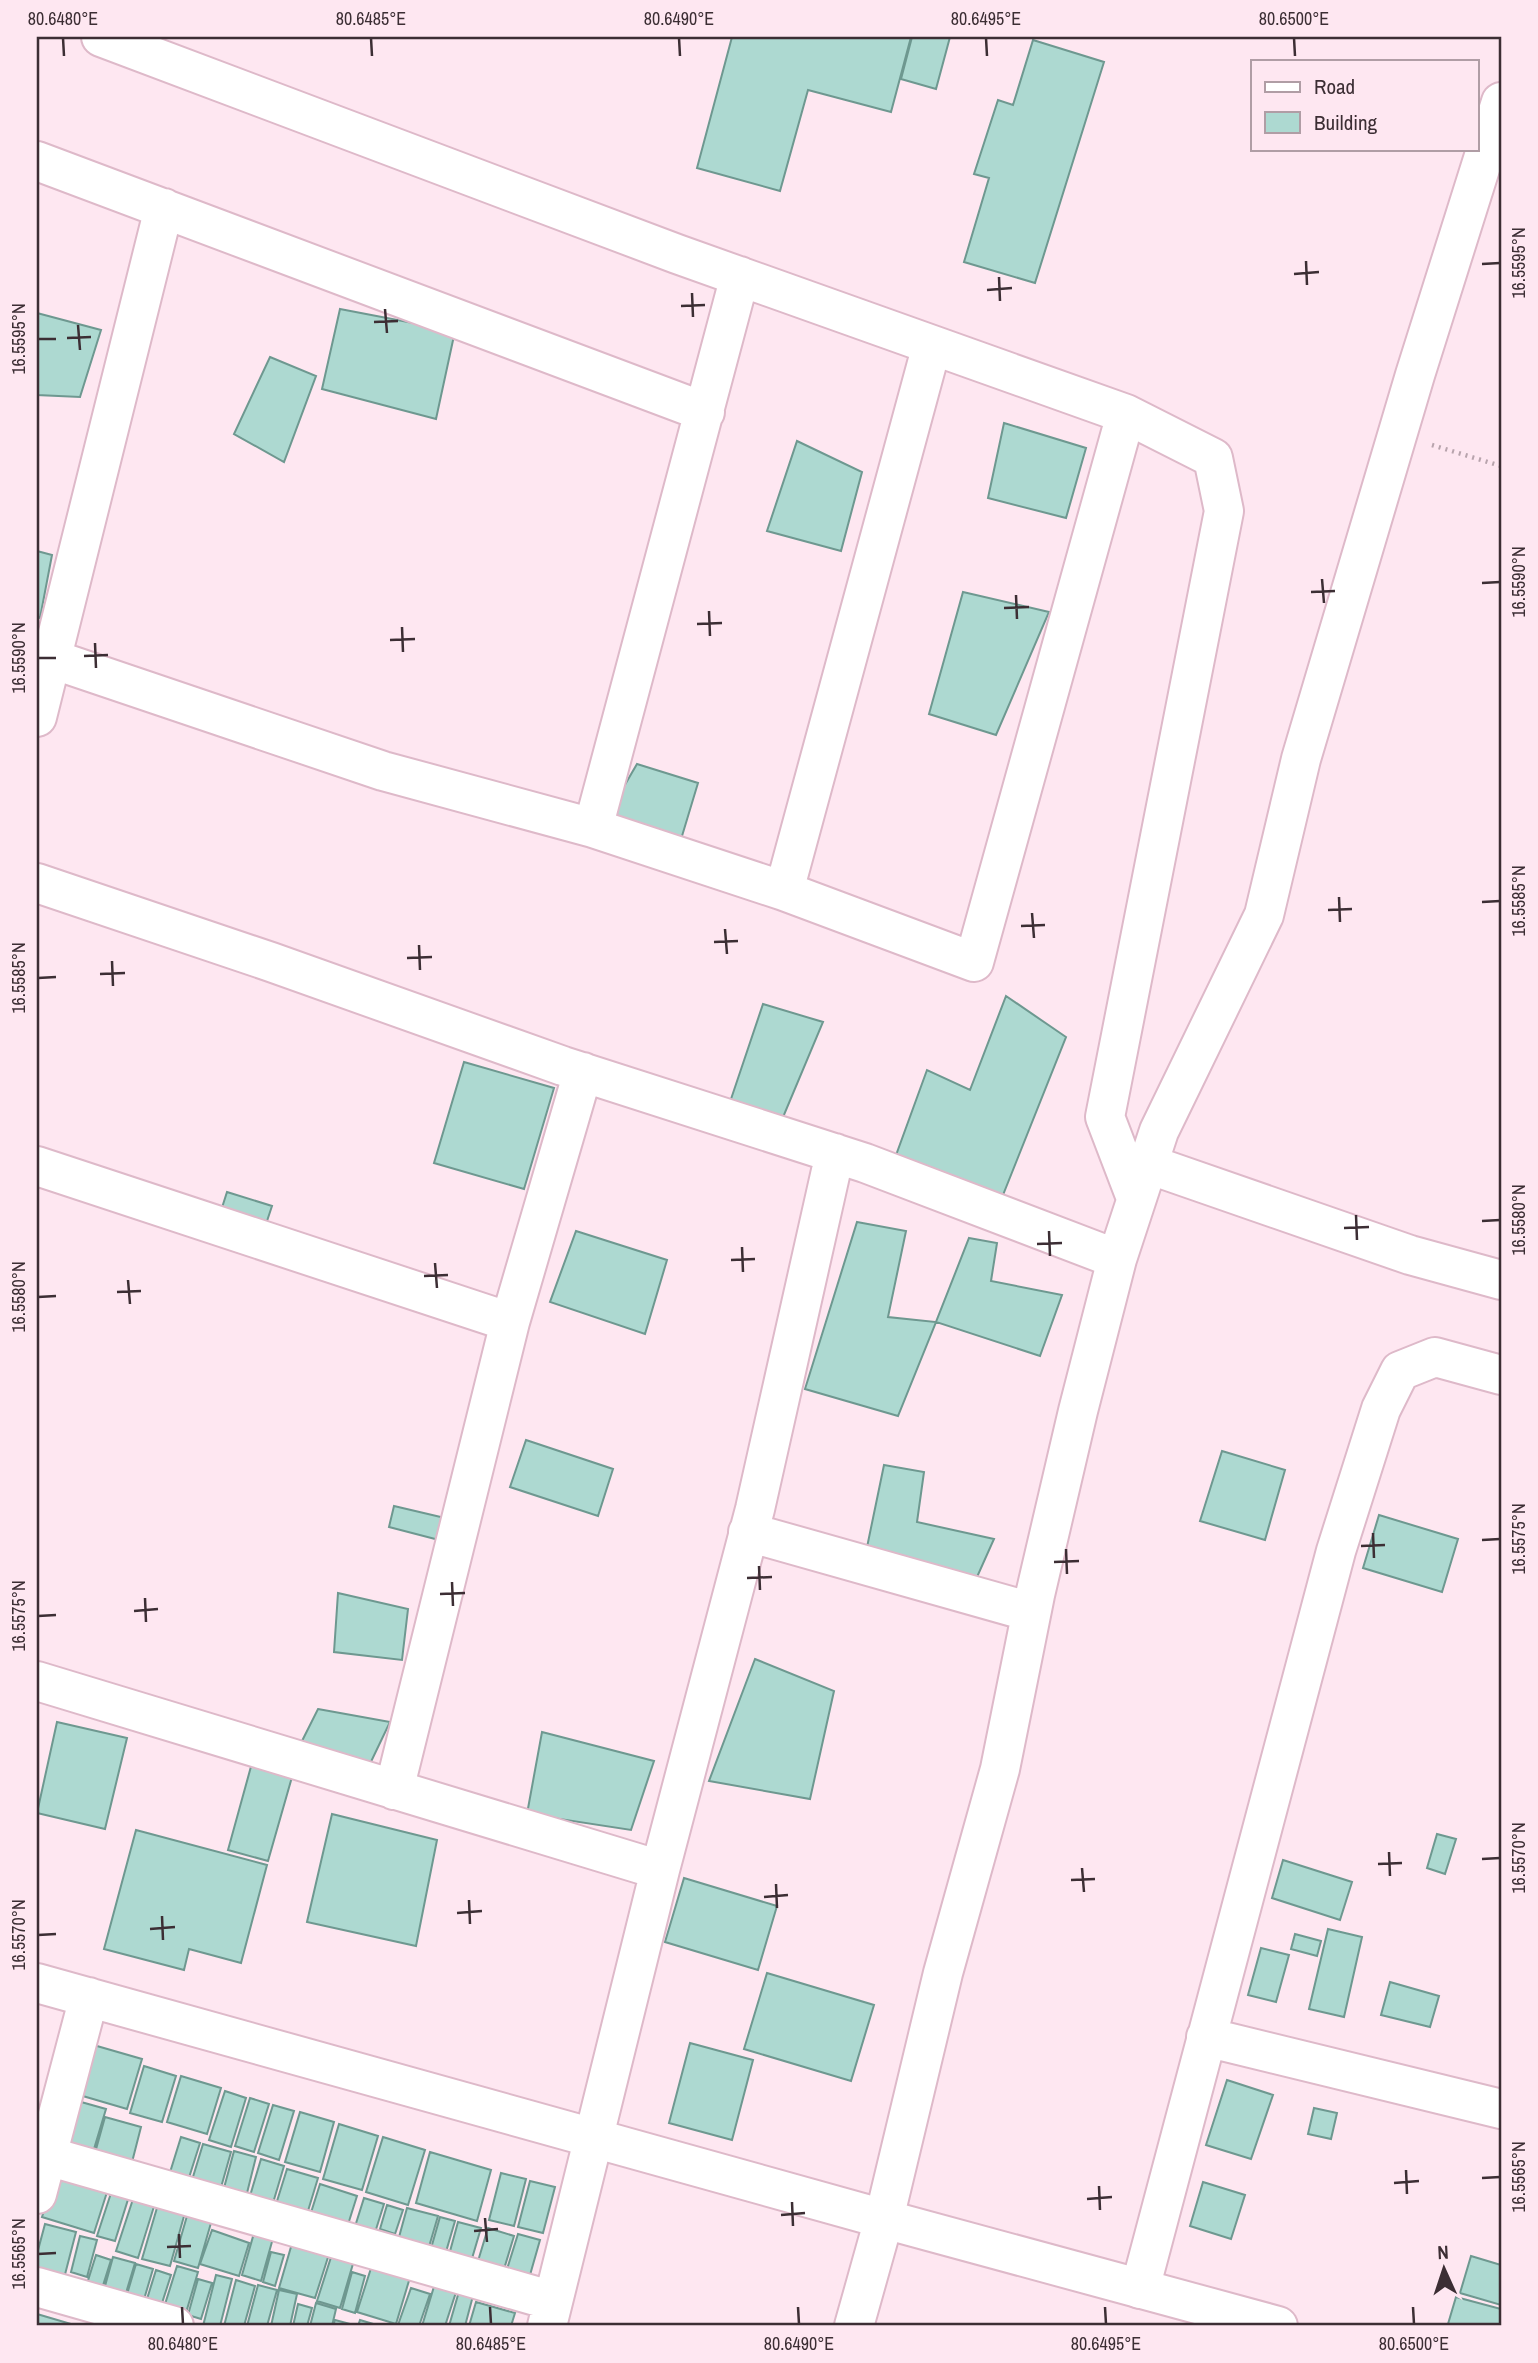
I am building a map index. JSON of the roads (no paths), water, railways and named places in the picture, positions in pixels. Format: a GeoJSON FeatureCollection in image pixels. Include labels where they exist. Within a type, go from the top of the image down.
{"type":"FeatureCollection","features":[{"type":"Feature","properties":{"kind":"street"},"geometry":{"type":"LineString","coordinates":[[101,37],[740,276],[1126,414],[1213,458],[1224,512],[1105,1118],[1142,1181],[1501,1280]]}},
{"type":"Feature","properties":{"kind":"street"},"geometry":{"type":"LineString","coordinates":[[854,2326],[884,2220],[943,1973],[1000,1769],[1031,1612],[1077,1411],[1117,1258],[1159,1130],[1264,915],[1301,760],[1501,102]]}},
{"type":"Feature","properties":{"kind":"street"},"geometry":{"type":"LineString","coordinates":[[37,161],[705,412]]}},
{"type":"Feature","properties":{"kind":"street"},"geometry":{"type":"LineString","coordinates":[[37,717],[164,208]]}},
{"type":"Feature","properties":{"kind":"street"},"geometry":{"type":"LineString","coordinates":[[593,828],[740,276]]}},
{"type":"Feature","properties":{"kind":"street"},"geometry":{"type":"LineString","coordinates":[[784,891],[932,345]]}},
{"type":"Feature","properties":{"kind":"street"},"geometry":{"type":"LineString","coordinates":[[52,659],[383,771],[593,828],[784,891],[974,962],[1126,414]]}},
{"type":"Feature","properties":{"kind":"street"},"geometry":{"type":"LineString","coordinates":[[37,883],[96,901],[583,1072],[835,1153],[1117,1258]]}},
{"type":"Feature","properties":{"kind":"street"},"geometry":{"type":"LineString","coordinates":[[394,1790],[510,1322],[583,1072]]}},
{"type":"Feature","properties":{"kind":"street"},"geometry":{"type":"LineString","coordinates":[[42,2155],[550,2313],[660,1870],[748,1532],[835,1153]]}},
{"type":"Feature","properties":{"kind":"street"},"geometry":{"type":"LineString","coordinates":[[37,1166],[510,1322]]}},
{"type":"Feature","properties":{"kind":"street"},"geometry":{"type":"LineString","coordinates":[[1139,2289],[1336,1551],[1381,1409],[1400,1371],[1435,1357],[1501,1375]]}},
{"type":"Feature","properties":{"kind":"street"},"geometry":{"type":"LineString","coordinates":[[748,1532],[1031,1612]]}},
{"type":"Feature","properties":{"kind":"street"},"geometry":{"type":"LineString","coordinates":[[37,1681],[660,1870]]}},
{"type":"Feature","properties":{"kind":"street"},"geometry":{"type":"LineString","coordinates":[[37,1983],[884,2220],[1278,2326]]}},
{"type":"Feature","properties":{"kind":"street"},"geometry":{"type":"LineString","coordinates":[[37,2194],[42,2155],[89,1997]]}},
{"type":"Feature","properties":{"kind":"street"},"geometry":{"type":"LineString","coordinates":[[1206,2037],[1501,2109]]}},
{"type":"Feature","properties":{"kind":"street"},"geometry":{"type":"LineString","coordinates":[[37,2287],[157,2324]]}}]}
